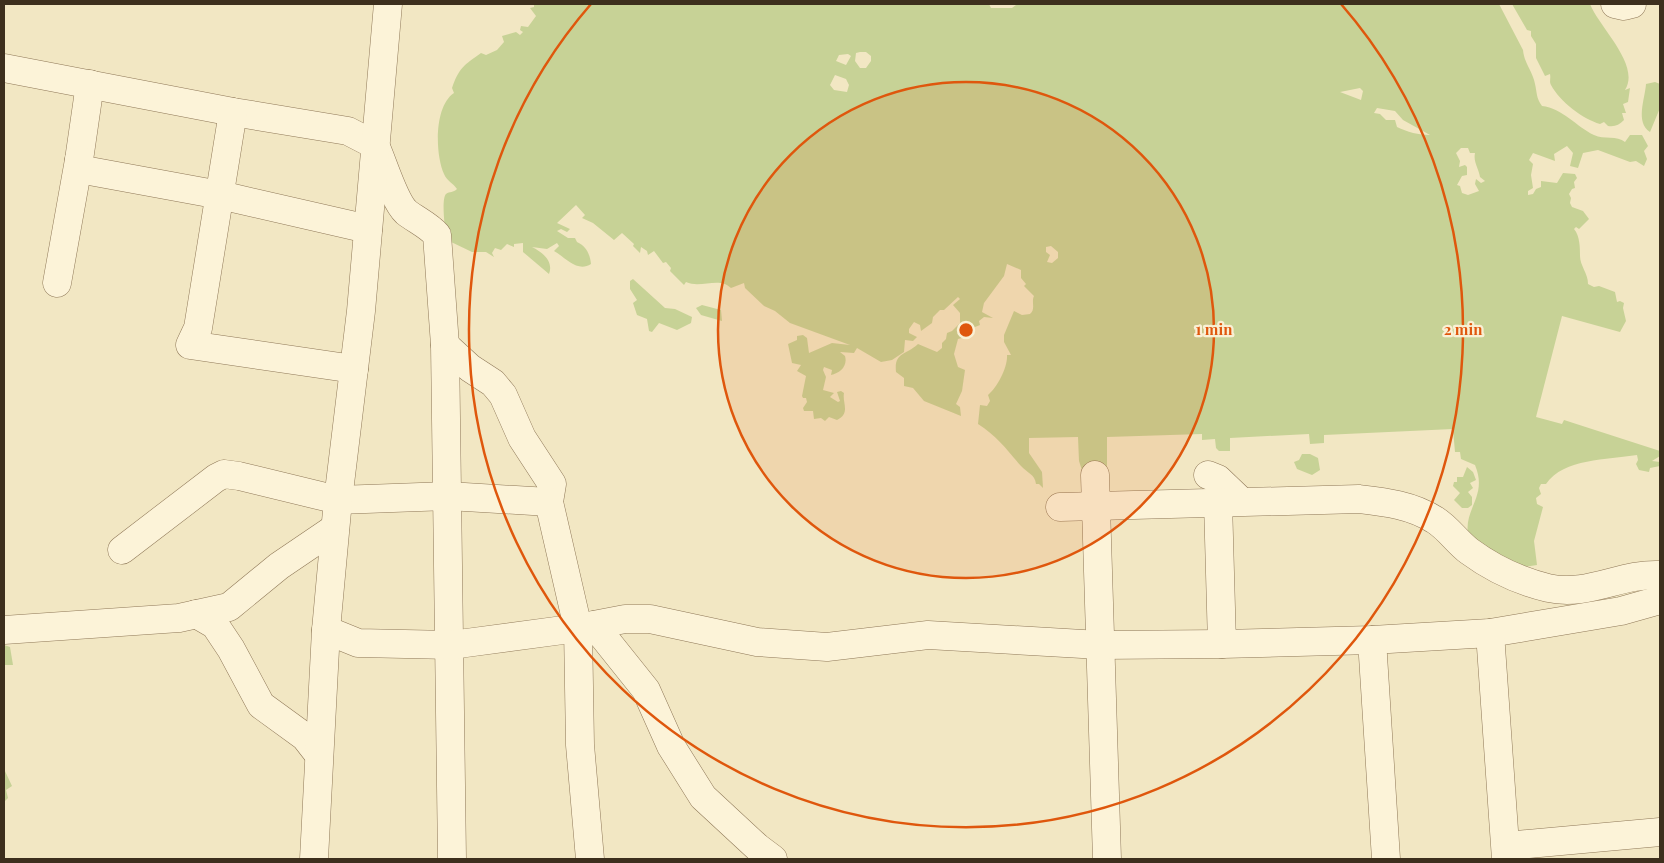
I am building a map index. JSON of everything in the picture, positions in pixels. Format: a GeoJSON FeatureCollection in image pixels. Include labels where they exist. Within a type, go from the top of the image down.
{"type":"FeatureCollection","features":[{"type":"Feature","properties":{"kind":"street"},"geometry":{"type":"LineString","coordinates":[[314,859],[326,630],[338,500],[368,229],[388,4]]}},
{"type":"Feature","properties":{"kind":"street"},"geometry":{"type":"LineString","coordinates":[[1615,4],[1624,6],[1632,4]]}},
{"type":"Feature","properties":{"kind":"street"},"geometry":{"type":"LineString","coordinates":[[4,68],[233,112],[348,131],[375,145],[396,198],[406,211],[426,223],[437,235],[445,345],[451,645],[452,859]]}},
{"type":"Feature","properties":{"kind":"street"},"geometry":{"type":"LineString","coordinates":[[57,283],[79,170],[90,84]]}},
{"type":"Feature","properties":{"kind":"street"},"geometry":{"type":"LineString","coordinates":[[233,112],[198,328],[190,345],[354,369]]}},
{"type":"Feature","properties":{"kind":"street"},"geometry":{"type":"LineString","coordinates":[[79,170],[220,195],[368,229]]}},
{"type":"Feature","properties":{"kind":"street"},"geometry":{"type":"LineString","coordinates":[[445,345],[470,368],[493,382],[503,395],[522,438],[548,476],[552,492],[549,502],[586,627],[580,745],[590,859]]}},
{"type":"Feature","properties":{"kind":"street"},"geometry":{"type":"LineString","coordinates":[[122,550],[195,493],[224,474],[240,476],[338,500],[448,496],[549,502]]}},
{"type":"Feature","properties":{"kind":"street"},"geometry":{"type":"LineString","coordinates":[[1095,475],[1107,859]]}},
{"type":"Feature","properties":{"kind":"street"},"geometry":{"type":"LineString","coordinates":[[1208,475],[1218,479],[1229,501],[1222,644]]}},
{"type":"Feature","properties":{"kind":"street"},"geometry":{"type":"LineString","coordinates":[[1060,507],[1359,499],[1402,505],[1436,520],[1468,550],[1502,572],[1549,588],[1584,590],[1631,577],[1660,575]]}},
{"type":"Feature","properties":{"kind":"street"},"geometry":{"type":"LineString","coordinates":[[4,630],[180,618],[230,607],[279,566],[336,528]]}},
{"type":"Feature","properties":{"kind":"street"},"geometry":{"type":"LineString","coordinates":[[326,630],[358,643],[451,645],[586,627],[625,619],[650,619],[757,642],[827,647],[928,635],[1100,645],[1222,644],[1372,640],[1490,633],[1622,610],[1660,600]]}},
{"type":"Feature","properties":{"kind":"street"},"geometry":{"type":"LineString","coordinates":[[196,614],[215,625],[231,649],[261,705],[304,736],[319,755]]}},
{"type":"Feature","properties":{"kind":"street"},"geometry":{"type":"LineString","coordinates":[[586,627],[646,690],[671,746],[704,797],[757,847],[774,859]]}},
{"type":"Feature","properties":{"kind":"street"},"geometry":{"type":"LineString","coordinates":[[1490,633],[1506,853],[1591,849],[1660,832]]}},
{"type":"Feature","properties":{"kind":"street"},"geometry":{"type":"LineString","coordinates":[[1372,640],[1386,859]]}},
{"type":"Feature","properties":{"kind":"green space"},"geometry":{"type":"Polygon","coordinates":[[[534,4],[989,4],[991,8],[1012,8],[1016,5],[1025,4],[1499,4],[1523,50],[1542,106],[1556,110],[1594,135],[1625,142],[1630,135],[1642,135],[1648,146],[1644,151],[1647,159],[1644,166],[1636,161],[1630,162],[1598,150],[1583,153],[1578,168],[1570,166],[1573,153],[1567,146],[1554,154],[1555,161],[1533,153],[1529,160],[1533,164],[1531,175],[1533,188],[1528,191],[1528,195],[1533,194],[1536,189],[1541,187],[1541,181],[1557,183],[1563,173],[1575,174],[1577,178],[1574,182],[1575,188],[1569,194],[1571,198],[1570,203],[1572,207],[1583,211],[1589,219],[1579,229],[1576,227],[1574,229],[1579,239],[1580,260],[1587,276],[1588,284],[1615,292],[1617,302],[1624,303],[1623,308],[1626,321],[1620,332],[1562,316],[1536,417],[1562,424],[1564,420],[1660,451],[1660,456],[1652,461],[1660,462],[1660,466],[1650,468],[1649,472],[1639,470],[1636,464],[1638,460],[1637,455],[1600,460],[1564,469],[1554,475],[1546,484],[1541,484],[1539,488],[1541,494],[1536,498],[1537,504],[1543,507],[1534,541],[1537,565],[1518,568],[1468,534],[1469,517],[1479,485],[1478,476],[1475,465],[1461,459],[1460,452],[1455,452],[1453,429],[1324,435],[1324,443],[1310,444],[1309,434],[1230,438],[1230,451],[1219,451],[1216,448],[1215,439],[1202,440],[1202,434],[1107,437],[1107,473],[1088,489],[1079,461],[1078,437],[1029,438],[1029,453],[1042,472],[1043,488],[1036,484],[1032,476],[996,438],[978,424],[980,405],[987,406],[990,401],[988,395],[1001,377],[1006,365],[1007,355],[1011,355],[1004,342],[1004,335],[1014,311],[1022,315],[1030,314],[1033,310],[1034,296],[1024,286],[1026,284],[1021,278],[1021,270],[1007,264],[1004,276],[984,303],[982,312],[993,318],[984,317],[979,321],[980,325],[970,329],[969,336],[958,339],[954,354],[958,367],[965,370],[962,391],[956,404],[960,407],[961,416],[924,401],[913,388],[904,386],[904,378],[896,372],[897,361],[901,355],[918,344],[937,352],[942,348],[942,343],[946,339],[947,333],[960,323],[960,313],[953,305],[960,299],[958,297],[944,310],[940,310],[933,317],[932,323],[921,331],[920,325],[914,322],[909,329],[909,333],[917,337],[913,341],[905,340],[904,352],[892,360],[881,362],[857,348],[854,353],[840,352],[845,356],[844,366],[840,371],[831,375],[832,370],[824,367],[823,370],[826,377],[823,390],[834,393],[830,397],[838,402],[840,401],[837,392],[841,391],[844,393],[844,414],[837,420],[829,417],[825,421],[821,418],[814,419],[813,411],[804,411],[803,408],[807,402],[806,398],[802,396],[806,376],[797,371],[801,365],[792,363],[788,344],[797,340],[797,336],[803,335],[807,338],[809,353],[832,343],[850,345],[790,323],[775,311],[764,306],[745,288],[744,283],[731,288],[721,283],[692,284],[686,282],[684,285],[670,271],[671,268],[666,262],[663,263],[654,251],[648,255],[647,251],[641,247],[640,253],[633,246],[634,244],[622,233],[614,240],[593,223],[582,218],[585,215],[576,205],[557,223],[570,229],[567,232],[561,229],[557,231],[568,238],[575,238],[585,248],[589,254],[591,264],[586,266],[581,267],[571,263],[554,251],[559,246],[557,243],[547,249],[532,247],[543,254],[548,261],[550,265],[549,274],[523,252],[523,243],[514,244],[514,247],[507,244],[501,250],[495,248],[492,253],[494,257],[486,252],[472,252],[447,240],[444,202],[446,194],[457,189],[445,176],[439,155],[438,131],[443,108],[447,99],[454,93],[452,88],[463,68],[481,53],[486,55],[497,50],[504,42],[502,36],[516,32],[520,35],[523,32],[520,30],[521,26],[528,27],[536,16],[530,8],[534,7],[534,4]],[[866,52],[856,53],[855,61],[860,68],[866,68],[871,61],[871,56],[866,52]],[[848,54],[839,55],[836,61],[846,65],[851,56],[848,54]],[[835,75],[830,85],[834,90],[847,92],[849,85],[846,79],[835,75]],[[1360,88],[1340,92],[1361,100],[1363,91],[1360,88]],[[1377,108],[1374,113],[1380,114],[1386,120],[1395,120],[1397,127],[1401,129],[1417,134],[1430,135],[1403,120],[1395,111],[1377,108]],[[1461,148],[1456,153],[1460,161],[1459,167],[1465,165],[1467,167],[1467,175],[1462,176],[1457,185],[1460,186],[1462,193],[1468,195],[1479,191],[1475,184],[1476,179],[1481,183],[1485,181],[1480,177],[1475,153],[1470,153],[1468,148],[1461,148]],[[1051,246],[1046,247],[1046,252],[1050,255],[1047,262],[1052,263],[1058,258],[1058,252],[1051,246]]]}},
{"type":"Feature","properties":{"kind":"green space"},"geometry":{"type":"Polygon","coordinates":[[[1512,4],[1590,4],[1617,46],[1628,69],[1628,80],[1625,90],[1630,88],[1628,102],[1623,104],[1626,113],[1622,113],[1624,120],[1615,126],[1608,126],[1604,122],[1600,124],[1593,122],[1579,114],[1560,98],[1551,85],[1550,74],[1545,76],[1536,58],[1536,44],[1531,36],[1531,31],[1527,30],[1512,4]]]}},
{"type":"Feature","properties":{"kind":"green space"},"geometry":{"type":"Polygon","coordinates":[[[1655,82],[1660,84],[1660,108],[1650,132],[1645,128],[1642,110],[1646,84],[1655,82]]]}},
{"type":"Feature","properties":{"kind":"green space"},"geometry":{"type":"Polygon","coordinates":[[[633,279],[665,308],[675,309],[692,317],[691,323],[677,330],[659,323],[652,332],[649,331],[647,319],[637,315],[633,303],[637,300],[630,289],[630,281],[633,279]]]}},
{"type":"Feature","properties":{"kind":"green space"},"geometry":{"type":"Polygon","coordinates":[[[702,305],[721,310],[722,321],[701,315],[696,308],[702,305]]]}},
{"type":"Feature","properties":{"kind":"green space"},"geometry":{"type":"Polygon","coordinates":[[[1302,454],[1310,454],[1318,458],[1320,470],[1312,475],[1297,469],[1294,462],[1299,460],[1302,454]]]}},
{"type":"Feature","properties":{"kind":"green space"},"geometry":{"type":"Polygon","coordinates":[[[1467,467],[1473,472],[1476,480],[1470,483],[1473,488],[1468,492],[1472,497],[1472,505],[1468,508],[1462,508],[1454,500],[1460,493],[1453,486],[1454,482],[1457,482],[1457,477],[1463,477],[1467,467]]]}},
{"type":"Feature","properties":{"kind":"green space"},"geometry":{"type":"Polygon","coordinates":[[[4,645],[10,647],[13,665],[4,665],[4,645]]]}},
{"type":"Feature","properties":{"kind":"green space"},"geometry":{"type":"Polygon","coordinates":[[[4,769],[12,786],[6,790],[8,798],[4,802],[4,769]]]}}]}
